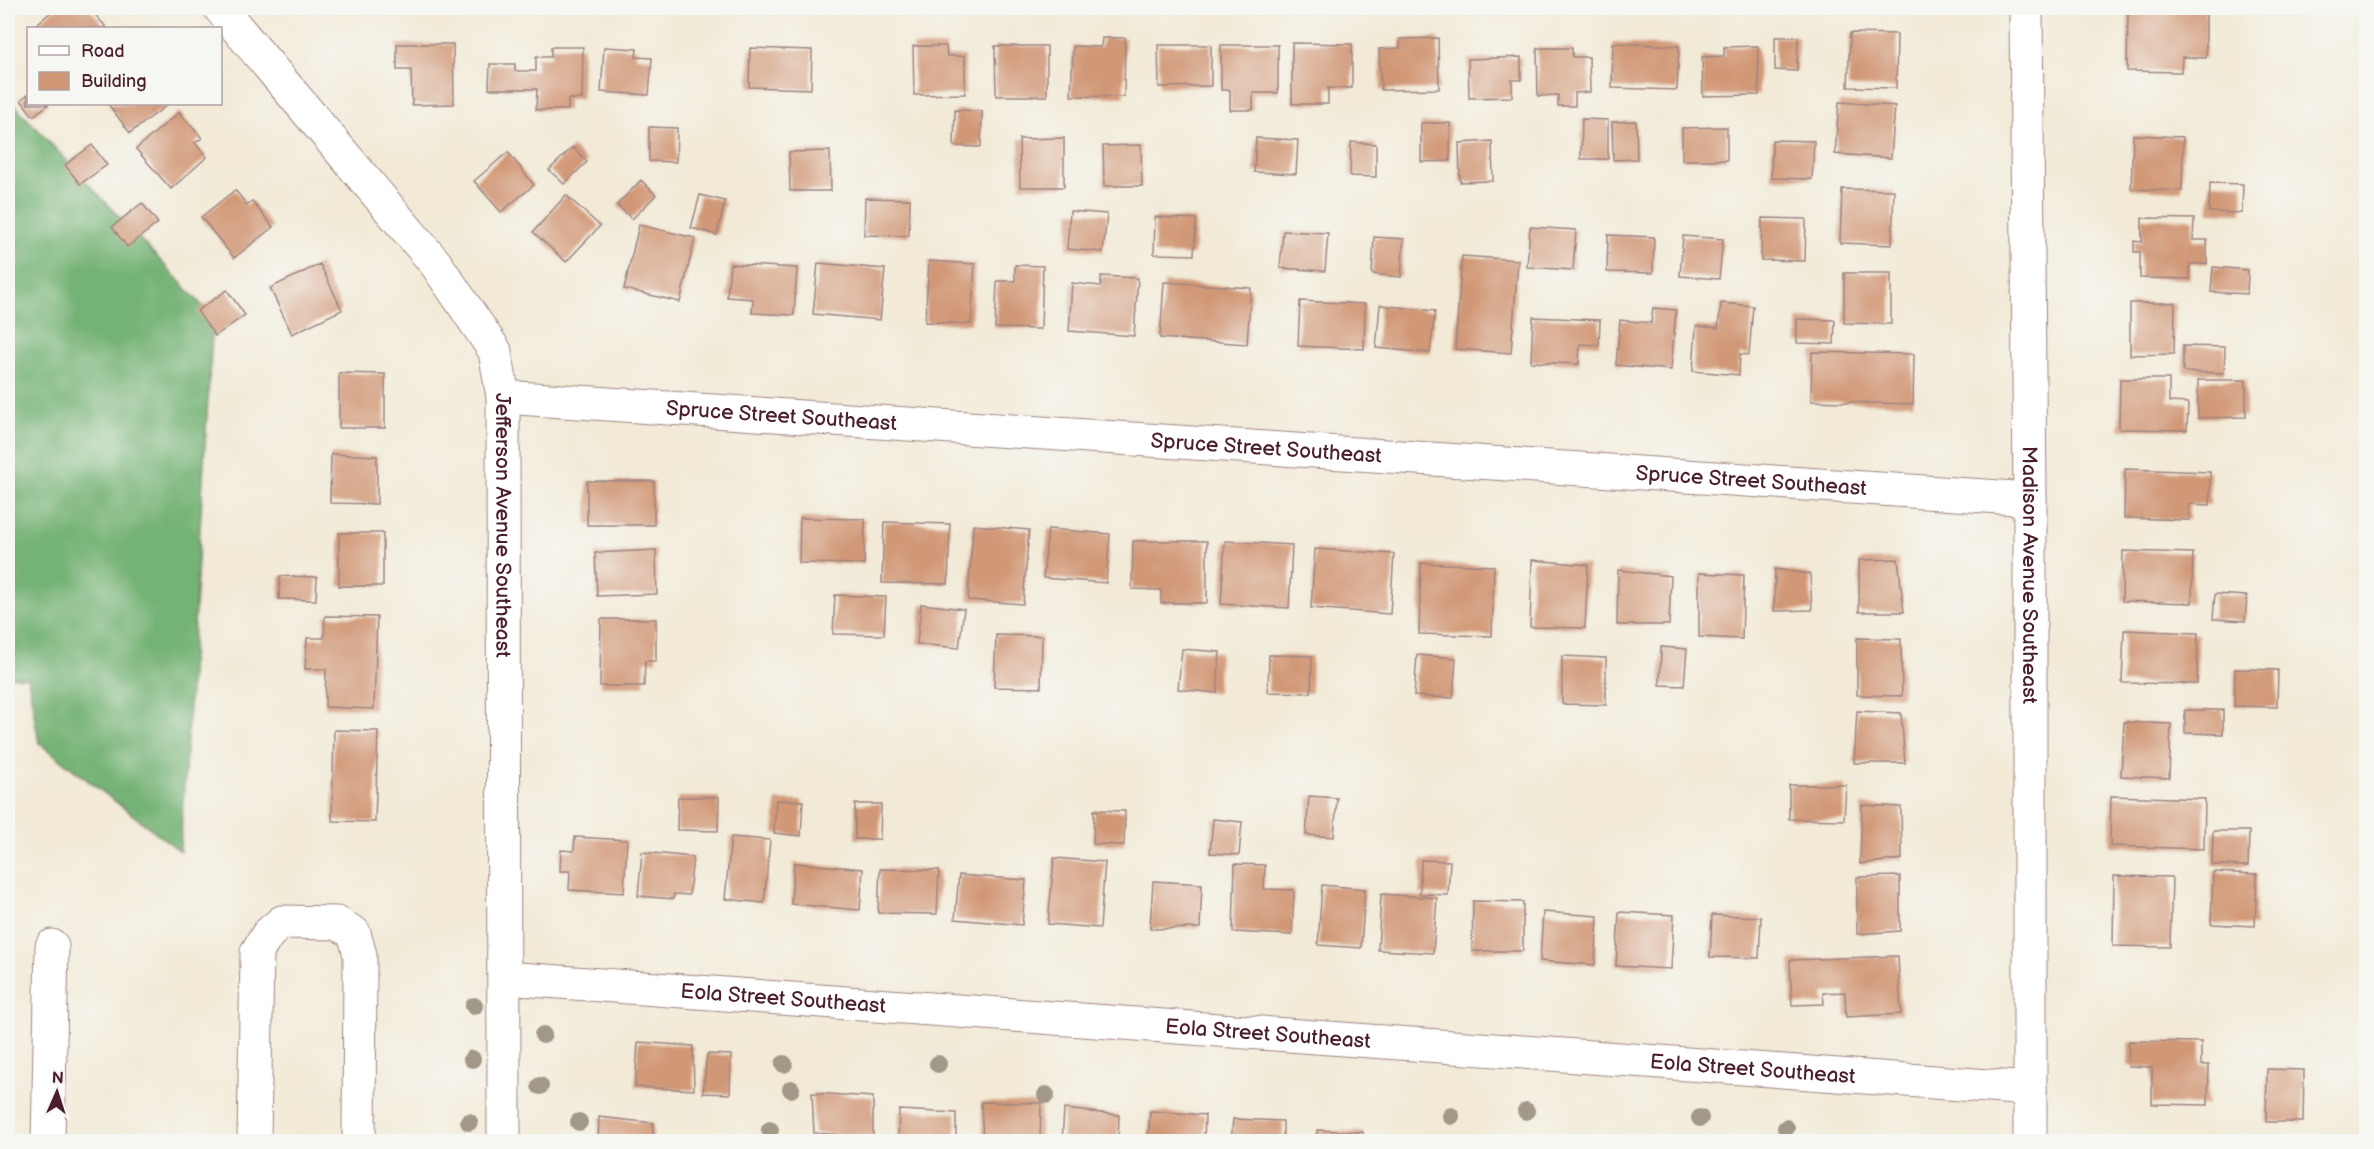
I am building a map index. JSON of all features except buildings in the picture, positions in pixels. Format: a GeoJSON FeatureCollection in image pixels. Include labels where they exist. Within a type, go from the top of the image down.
{"type":"FeatureCollection","features":[{"type":"Feature","properties":{"kind":"street","name":"Jefferson Avenue Southeast"},"geometry":{"type":"LineString","coordinates":[[220,8],[436,264],[495,351],[503,396],[504,1142]]}},
{"type":"Feature","properties":{"kind":"street","name":"Madison Avenue Southeast"},"geometry":{"type":"LineString","coordinates":[[2026,8],[2030,499],[2030,1142]]}},
{"type":"Feature","properties":{"kind":"street","name":"Spruce Street Southeast"},"geometry":{"type":"LineString","coordinates":[[503,396],[2030,499]]}},
{"type":"Feature","properties":{"kind":"street"},"geometry":{"type":"LineString","coordinates":[[254,1142],[257,952],[268,934],[282,922],[337,923],[354,933],[360,955],[359,1142]]}},
{"type":"Feature","properties":{"kind":"street"},"geometry":{"type":"LineString","coordinates":[[48,1142],[52,946]]}},
{"type":"Feature","properties":{"kind":"street","name":"Eola Street Southeast"},"geometry":{"type":"LineString","coordinates":[[505,978],[2030,1089]]}},
{"type":"Feature","properties":{"kind":"green space"},"geometry":{"type":"Polygon","coordinates":[[[8,98],[213,317],[180,851],[39,743],[28,678],[8,676],[8,98]]]}}]}
